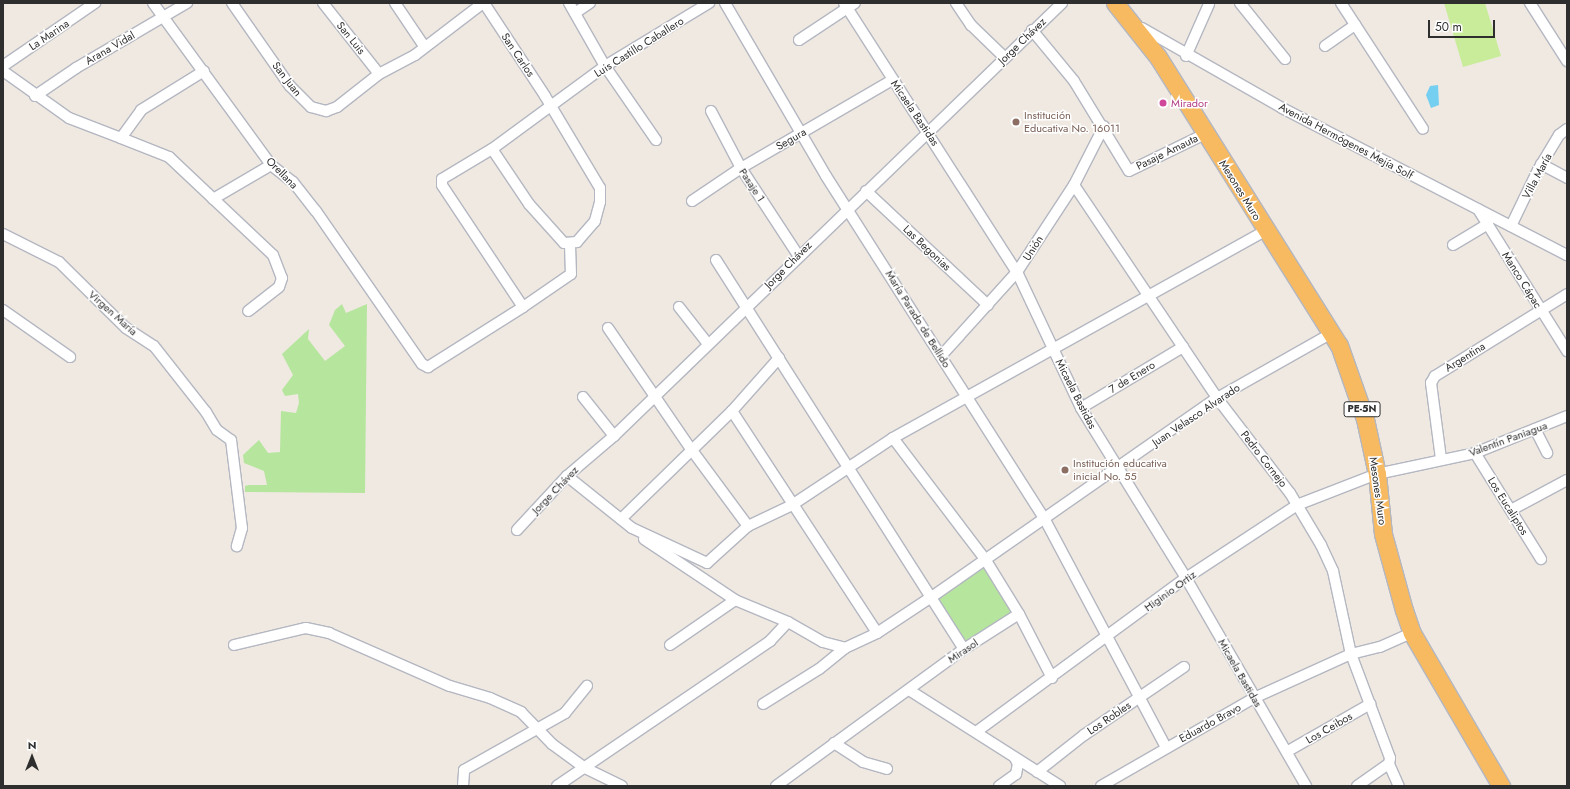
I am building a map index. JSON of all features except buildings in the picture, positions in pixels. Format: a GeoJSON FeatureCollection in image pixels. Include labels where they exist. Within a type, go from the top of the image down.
{"type":"FeatureCollection","features":[{"type":"Feature","properties":{"kind":"highway","name":"PE-5N"},"geometry":{"type":"LineString","coordinates":[[1104,3],[1130,20]]}},
{"type":"Feature","properties":{"kind":"highway","name":"PE-5N"},"geometry":{"type":"LineString","coordinates":[[1116,3],[1130,20]]}},
{"type":"Feature","properties":{"kind":"highway","name":"Mesones Muro"},"geometry":{"type":"LineString","coordinates":[[1130,20],[1158,57],[1332,334],[1358,392],[1377,474],[1390,566],[1412,633],[1501,786]]}},
{"type":"Feature","properties":{"kind":"street","name":"La Marina"},"geometry":{"type":"LineString","coordinates":[[3,66],[95,3]]}},
{"type":"Feature","properties":{"kind":"street","name":"Orellana"},"geometry":{"type":"LineString","coordinates":[[153,3],[271,164],[294,182],[422,364],[428,367],[523,307]]}},
{"type":"Feature","properties":{"kind":"street","name":"Arana Vidal"},"geometry":{"type":"LineString","coordinates":[[35,96],[76,68],[187,3]]}},
{"type":"Feature","properties":{"kind":"street","name":"San Juan"},"geometry":{"type":"LineString","coordinates":[[232,3],[290,86],[311,107],[326,111],[337,107],[379,74],[403,62],[483,3]]}},
{"type":"Feature","properties":{"kind":"street","name":"San Luis"},"geometry":{"type":"LineString","coordinates":[[323,3],[379,74]]}},
{"type":"Feature","properties":{"kind":"street"},"geometry":{"type":"LineString","coordinates":[[395,3],[424,46]]}},
{"type":"Feature","properties":{"kind":"street","name":"San Carlos"},"geometry":{"type":"LineString","coordinates":[[483,3],[551,107],[600,188],[595,221],[577,242],[570,244]]}},
{"type":"Feature","properties":{"kind":"street"},"geometry":{"type":"LineString","coordinates":[[569,3],[605,66],[656,140]]}},
{"type":"Feature","properties":{"kind":"street"},"geometry":{"type":"LineString","coordinates":[[575,13],[590,3]]}},
{"type":"Feature","properties":{"kind":"street","name":"Luis Castillo Caballero"},"geometry":{"type":"LineString","coordinates":[[523,307],[442,185],[442,179],[492,149],[605,66],[709,3]]}},
{"type":"Feature","properties":{"kind":"street","name":"María Parado de Bellido"},"geometry":{"type":"LineString","coordinates":[[724,3],[847,208],[1043,516],[1106,638],[1166,747]]}},
{"type":"Feature","properties":{"kind":"street"},"geometry":{"type":"LineString","coordinates":[[956,3],[972,24],[1005,58]]}},
{"type":"Feature","properties":{"kind":"street","name":"Jorge Chávez"},"geometry":{"type":"LineString","coordinates":[[517,530],[567,476],[614,436],[798,255],[1062,3]]}},
{"type":"Feature","properties":{"kind":"street"},"geometry":{"type":"LineString","coordinates":[[1240,3],[1285,59]]}},
{"type":"Feature","properties":{"kind":"street"},"geometry":{"type":"LineString","coordinates":[[1340,3],[1423,129]]}},
{"type":"Feature","properties":{"kind":"street"},"geometry":{"type":"LineString","coordinates":[[1530,3],[1567,61]]}},
{"type":"Feature","properties":{"kind":"street"},"geometry":{"type":"LineString","coordinates":[[1186,56],[1209,4]]}},
{"type":"Feature","properties":{"kind":"street"},"geometry":{"type":"LineString","coordinates":[[800,40],[848,5]]}},
{"type":"Feature","properties":{"kind":"street","name":"Micaela Bastidas"},"geometry":{"type":"LineString","coordinates":[[848,5],[892,80],[1017,272],[1081,408],[1116,469],[1186,578],[1254,698],[1288,751],[1306,786]]}},
{"type":"Feature","properties":{"kind":"street","name":"Avenida Hermógenes Mejía Solf"},"geometry":{"type":"LineString","coordinates":[[1130,20],[1186,56],[1567,255]]}},
{"type":"Feature","properties":{"kind":"street"},"geometry":{"type":"LineString","coordinates":[[1325,46],[1355,25]]}},
{"type":"Feature","properties":{"kind":"street"},"geometry":{"type":"LineString","coordinates":[[1032,30],[1074,81],[1104,126]]}},
{"type":"Feature","properties":{"kind":"street"},"geometry":{"type":"LineString","coordinates":[[3,71],[35,96],[69,118],[169,157],[273,254],[282,278],[279,287],[248,311]]}},
{"type":"Feature","properties":{"kind":"street"},"geometry":{"type":"LineString","coordinates":[[121,138],[141,110],[204,71]]}},
{"type":"Feature","properties":{"kind":"street","name":"Segura"},"geometry":{"type":"LineString","coordinates":[[692,201],[741,168],[892,80]]}},
{"type":"Feature","properties":{"kind":"street","name":"Pasaje 1"},"geometry":{"type":"LineString","coordinates":[[711,111],[741,168],[798,255]]}},
{"type":"Feature","properties":{"kind":"street","name":"Pasaje Amauta"},"geometry":{"type":"LineString","coordinates":[[1104,126],[1129,171],[1205,134]]}},
{"type":"Feature","properties":{"kind":"street","name":"Unión"},"geometry":{"type":"LineString","coordinates":[[941,356],[1017,272],[1074,185],[1104,126]]}},
{"type":"Feature","properties":{"kind":"street","name":"Villa María"},"geometry":{"type":"LineString","coordinates":[[1511,226],[1541,164],[1559,136],[1567,129]]}},
{"type":"Feature","properties":{"kind":"street"},"geometry":{"type":"LineString","coordinates":[[492,149],[529,204],[564,243],[570,244],[571,274],[523,307]]}},
{"type":"Feature","properties":{"kind":"street"},"geometry":{"type":"LineString","coordinates":[[213,199],[271,164]]}},
{"type":"Feature","properties":{"kind":"street"},"geometry":{"type":"LineString","coordinates":[[1541,164],[1567,178]]}},
{"type":"Feature","properties":{"kind":"street","name":"Pedro Cornejo"},"geometry":{"type":"LineString","coordinates":[[1074,185],[1217,398],[1297,505],[1333,571],[1351,654],[1390,758],[1389,764],[1399,786]]}},
{"type":"Feature","properties":{"kind":"street","name":"Las Begonias"},"geometry":{"type":"LineString","coordinates":[[866,191],[988,305]]}},
{"type":"Feature","properties":{"kind":"street","name":"Manco Cápac"},"geometry":{"type":"LineString","coordinates":[[1478,208],[1567,351]]}},
{"type":"Feature","properties":{"kind":"street"},"geometry":{"type":"LineString","coordinates":[[1453,245],[1488,224]]}},
{"type":"Feature","properties":{"kind":"street"},"geometry":{"type":"LineString","coordinates":[[632,528],[707,563],[748,526],[792,505],[893,438],[1054,351],[1266,230]]}},
{"type":"Feature","properties":{"kind":"street","name":"Virgen María"},"geometry":{"type":"LineString","coordinates":[[3,234],[59,262],[126,328],[154,346],[206,412],[217,430],[231,440],[242,528],[237,546]]}},
{"type":"Feature","properties":{"kind":"street"},"geometry":{"type":"LineString","coordinates":[[716,260],[848,467],[933,596],[964,649]]}},
{"type":"Feature","properties":{"kind":"street","name":"Argentina"},"geometry":{"type":"LineString","coordinates":[[1441,460],[1431,383],[1435,376],[1567,294]]}},
{"type":"Feature","properties":{"kind":"street"},"geometry":{"type":"LineString","coordinates":[[679,307],[708,344]]}},
{"type":"Feature","properties":{"kind":"street"},"geometry":{"type":"LineString","coordinates":[[3,310],[70,357]]}},
{"type":"Feature","properties":{"kind":"street"},"geometry":{"type":"LineString","coordinates":[[608,328],[691,449],[748,526]]}},
{"type":"Feature","properties":{"kind":"street","name":"Juan Velasco Alvarado"},"geometry":{"type":"LineString","coordinates":[[763,704],[819,669],[845,648],[877,633],[933,596],[1043,516],[1116,469],[1217,398],[1332,334]]}},
{"type":"Feature","properties":{"kind":"street","name":"7 de Enero"},"geometry":{"type":"LineString","coordinates":[[1081,408],[1183,347]]}},
{"type":"Feature","properties":{"kind":"street"},"geometry":{"type":"LineString","coordinates":[[621,519],[691,449],[732,411],[779,358]]}},
{"type":"Feature","properties":{"kind":"street"},"geometry":{"type":"LineString","coordinates":[[583,397],[614,436]]}},
{"type":"Feature","properties":{"kind":"street"},"geometry":{"type":"LineString","coordinates":[[732,411],[877,633]]}},
{"type":"Feature","properties":{"kind":"street","name":"Valentín Paniagua"},"geometry":{"type":"LineString","coordinates":[[1377,474],[1475,453],[1567,416]]}},
{"type":"Feature","properties":{"kind":"street"},"geometry":{"type":"LineString","coordinates":[[1535,429],[1547,452]]}},
{"type":"Feature","properties":{"kind":"street"},"geometry":{"type":"LineString","coordinates":[[893,438],[985,559],[1019,614],[1052,678]]}},
{"type":"Feature","properties":{"kind":"street","name":"Los Eucaliptos"},"geometry":{"type":"LineString","coordinates":[[1475,453],[1541,559]]}},
{"type":"Feature","properties":{"kind":"street","name":"Higinio Ortiz"},"geometry":{"type":"LineString","coordinates":[[976,732],[1052,678],[1186,578],[1297,505],[1377,474]]}},
{"type":"Feature","properties":{"kind":"street"},"geometry":{"type":"LineString","coordinates":[[567,476],[632,528],[735,600],[788,622],[823,642],[845,648]]}},
{"type":"Feature","properties":{"kind":"street"},"geometry":{"type":"LineString","coordinates":[[1511,510],[1567,480]]}},
{"type":"Feature","properties":{"kind":"street"},"geometry":{"type":"LineString","coordinates":[[670,645],[735,600]]}},
{"type":"Feature","properties":{"kind":"street","name":"Mirasol"},"geometry":{"type":"LineString","coordinates":[[776,786],[964,649],[1019,614]]}},
{"type":"Feature","properties":{"kind":"street"},"geometry":{"type":"LineString","coordinates":[[558,786],[770,641],[788,622]]}},
{"type":"Feature","properties":{"kind":"street"},"geometry":{"type":"LineString","coordinates":[[234,645],[306,628],[329,633],[450,686],[490,698],[521,712],[552,744],[586,768],[622,786]]}},
{"type":"Feature","properties":{"kind":"street","name":"Eduardo Bravo"},"geometry":{"type":"LineString","coordinates":[[1101,786],[1166,747],[1254,698],[1351,654],[1380,647],[1412,633]]}},
{"type":"Feature","properties":{"kind":"street","name":"Los Robles"},"geometry":{"type":"LineString","coordinates":[[1036,772],[1138,698],[1184,667]]}},
{"type":"Feature","properties":{"kind":"street"},"geometry":{"type":"LineString","coordinates":[[463,786],[464,770],[565,713],[587,686]]}},
{"type":"Feature","properties":{"kind":"street"},"geometry":{"type":"LineString","coordinates":[[909,690],[1060,786]]}},
{"type":"Feature","properties":{"kind":"street","name":"Los Ceibos"},"geometry":{"type":"LineString","coordinates":[[1288,751],[1370,704]]}},
{"type":"Feature","properties":{"kind":"street"},"geometry":{"type":"LineString","coordinates":[[834,743],[863,762],[887,769]]}},
{"type":"Feature","properties":{"kind":"street"},"geometry":{"type":"LineString","coordinates":[[999,786],[1016,774],[1018,764],[1015,758]]}},
{"type":"Feature","properties":{"kind":"street"},"geometry":{"type":"LineString","coordinates":[[1357,786],[1389,764]]}},
{"type":"Feature","properties":{"kind":"green space"},"geometry":{"type":"Polygon","coordinates":[[[1444,3],[1485,3],[1501,56],[1463,67],[1444,3]]]}},
{"type":"Feature","properties":{"kind":"green space"},"geometry":{"type":"Polygon","coordinates":[[[342,304],[346,313],[367,304],[365,493],[245,492],[245,486],[267,485],[264,471],[244,463],[243,455],[259,440],[268,453],[280,452],[281,411],[296,413],[299,403],[298,394],[285,396],[282,390],[293,375],[282,354],[309,329],[308,339],[325,361],[345,346],[329,325],[335,310],[342,304]]]}},
{"type":"Feature","properties":{"kind":"green space"},"geometry":{"type":"Polygon","coordinates":[[[985,559],[1019,614],[964,649],[933,596],[985,559]]]}},
{"type":"Feature","properties":{"kind":"water"},"geometry":{"type":"Polygon","coordinates":[[[1438,85],[1439,105],[1431,108],[1426,95],[1430,86],[1438,85]]]}},
{"type":"Feature","properties":{"kind":"place","name":"Mirador"},"geometry":{"type":"Point","coordinates":[1163,103]}},
{"type":"Feature","properties":{"kind":"place","name":"Institución Educativa No. 16011"},"geometry":{"type":"Point","coordinates":[1016,122]}},
{"type":"Feature","properties":{"kind":"place","name":"Institución educativa inicial No. 55"},"geometry":{"type":"Point","coordinates":[1065,470]}}]}
